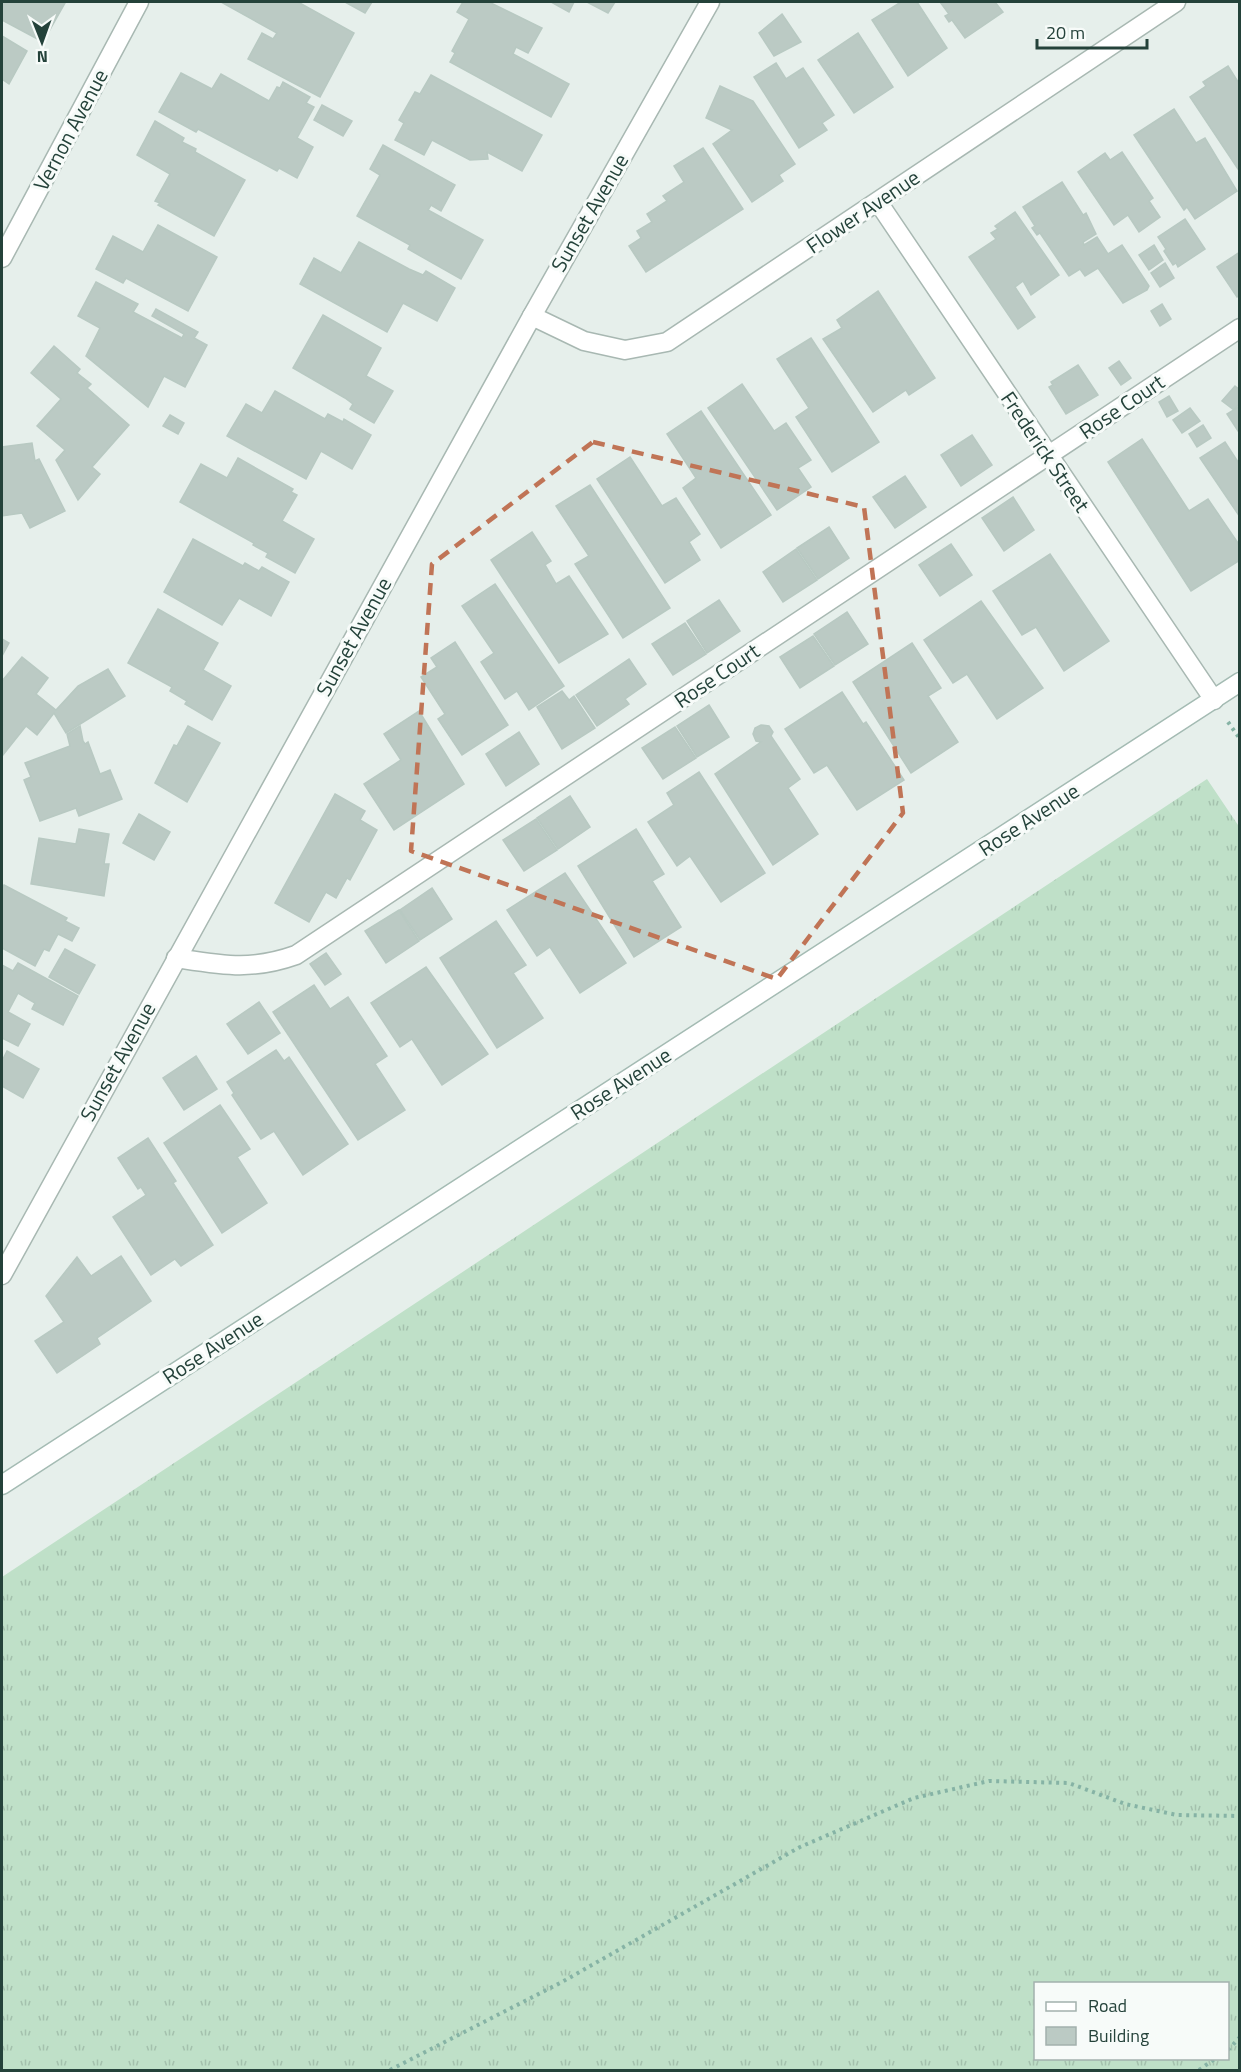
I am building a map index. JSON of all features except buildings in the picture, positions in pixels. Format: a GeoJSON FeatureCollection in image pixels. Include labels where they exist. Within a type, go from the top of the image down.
{"type":"FeatureCollection","features":[{"type":"Feature","properties":{"kind":"street","name":"Vernon Avenue"},"geometry":{"type":"LineString","coordinates":[[2,258],[139,2]]}},
{"type":"Feature","properties":{"kind":"street","name":"Sunset Avenue"},"geometry":{"type":"LineString","coordinates":[[2,1275],[532,316],[710,2]]}},
{"type":"Feature","properties":{"kind":"street","name":"Flower Avenue"},"geometry":{"type":"LineString","coordinates":[[532,316],[584,341],[625,350],[667,342],[1176,2]]}},
{"type":"Feature","properties":{"kind":"street","name":"Frederick Street"},"geometry":{"type":"LineString","coordinates":[[878,202],[1047,456],[1214,700]]}},
{"type":"Feature","properties":{"kind":"street","name":"Rose Court"},"geometry":{"type":"LineString","coordinates":[[176,958],[223,965],[268,965],[296,955],[1239,328]]}},
{"type":"Feature","properties":{"kind":"street","name":"Rose Avenue"},"geometry":{"type":"LineString","coordinates":[[2,1485],[1239,682]]}},
{"type":"Feature","properties":{"kind":"path"},"geometry":{"type":"LineString","coordinates":[[390,2070],[562,1982],[800,1847],[914,1798],[989,1781],[1070,1783],[1125,1804],[1177,1815],[1239,1816]]}},
{"type":"Feature","properties":{"kind":"path"},"geometry":{"type":"LineString","coordinates":[[1199,2070],[1213,2060]]}},
{"type":"Feature","properties":{"kind":"highlighted area"},"geometry":{"type":"Polygon","coordinates":[[[593,442],[864,507],[903,813],[777,979],[411,851],[432,564],[593,442]]]}},
{"type":"Feature","properties":{"kind":"green space"},"geometry":{"type":"Polygon","coordinates":[[[1207,779],[1240,828],[1239,2070],[2,2070],[2,1577],[1207,779]]]}}]}
